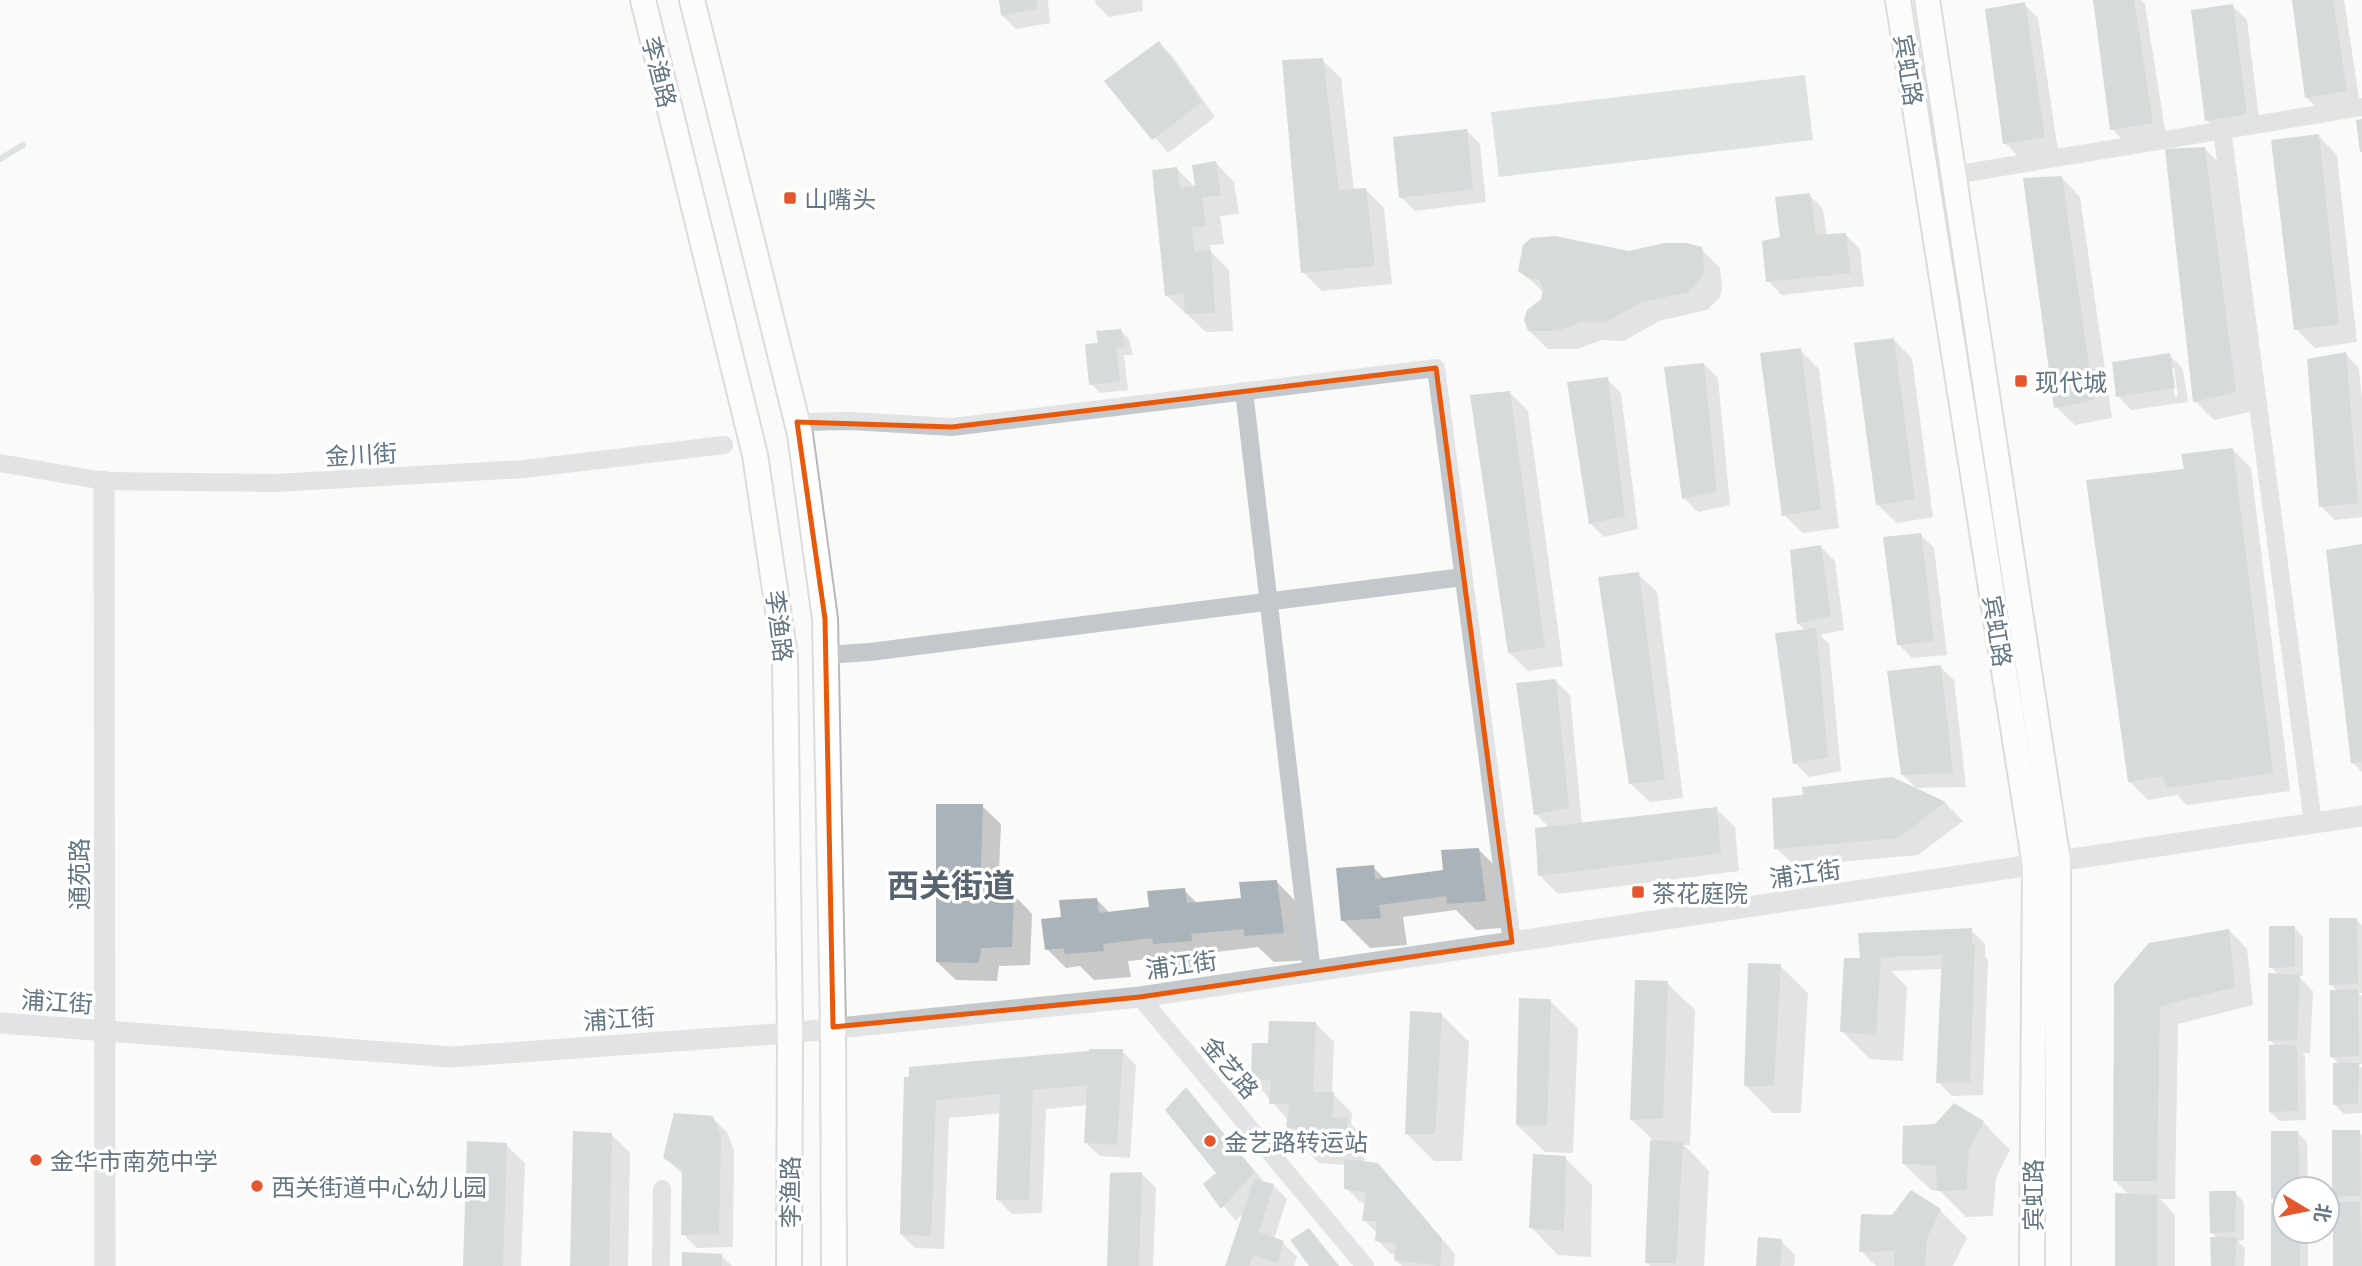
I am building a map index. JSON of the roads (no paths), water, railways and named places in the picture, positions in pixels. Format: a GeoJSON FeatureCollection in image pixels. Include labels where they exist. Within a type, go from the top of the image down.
{"type":"FeatureCollection","features":[{"type":"Feature","properties":{"kind":"main road","name":"李渔路"},"geometry":{"type":"LineString","coordinates":[[643,0],[755,455],[786,657],[790,1033],[789,1266]]}},
{"type":"Feature","properties":{"kind":"main road","name":"李渔路"},"geometry":{"type":"LineString","coordinates":[[692,0],[797,422],[825,619],[833,1027],[834,1266]]}},
{"type":"Feature","properties":{"kind":"main road","name":"宾虹路"},"geometry":{"type":"LineString","coordinates":[[1898,0],[2046,864],[2032,1266]]}},
{"type":"Feature","properties":{"kind":"main road","name":"宾虹路"},"geometry":{"type":"LineString","coordinates":[[1927,0],[1954,175],[2046,864],[2058,1266]]}},
{"type":"Feature","properties":{"kind":"street"},"geometry":{"type":"LineString","coordinates":[[1954,175],[2362,107]]}},
{"type":"Feature","properties":{"kind":"street"},"geometry":{"type":"LineString","coordinates":[[2222,130],[2313,823]]}},
{"type":"Feature","properties":{"kind":"street"},"geometry":{"type":"LineString","coordinates":[[797,422],[850,421],[952,427],[1436,368],[1512,942]]}},
{"type":"Feature","properties":{"kind":"street"},"geometry":{"type":"LineString","coordinates":[[1244,391],[1312,972]]}},
{"type":"Feature","properties":{"kind":"street","name":"金川街"},"geometry":{"type":"LineString","coordinates":[[0,463],[104,481],[276,483],[524,469],[724,444]]}},
{"type":"Feature","properties":{"kind":"street","name":"通苑路"},"geometry":{"type":"LineString","coordinates":[[104,481],[105,1266]]}},
{"type":"Feature","properties":{"kind":"street"},"geometry":{"type":"LineString","coordinates":[[825,654],[870,652],[1463,577]]}},
{"type":"Feature","properties":{"kind":"street","name":"浦江街"},"geometry":{"type":"LineString","coordinates":[[0,1023],[451,1058],[790,1033],[1140,997],[2362,816]]}},
{"type":"Feature","properties":{"kind":"street","name":"金艺路"},"geometry":{"type":"LineString","coordinates":[[1140,997],[1365,1266]]}},
{"type":"Feature","properties":{"kind":"street"},"geometry":{"type":"LineString","coordinates":[[660,1266],[662,1189]]}},
{"type":"Feature","properties":{"kind":"waterway"},"geometry":{"type":"LineString","coordinates":[[0,159],[23,145]]}},
{"type":"Feature","properties":{"kind":"place","name":"山嘴头"},"geometry":{"type":"Point","coordinates":[790,198]}},
{"type":"Feature","properties":{"kind":"place","name":"现代城"},"geometry":{"type":"Point","coordinates":[2021,381]}},
{"type":"Feature","properties":{"kind":"place","name":"茶花庭院"},"geometry":{"type":"Point","coordinates":[1638,892]}},
{"type":"Feature","properties":{"kind":"place","name":"金艺路转运站"},"geometry":{"type":"Point","coordinates":[1210,1141]}},
{"type":"Feature","properties":{"kind":"place","name":"金华市南苑中学"},"geometry":{"type":"Point","coordinates":[36,1160]}},
{"type":"Feature","properties":{"kind":"place","name":"西关街道中心幼儿园"},"geometry":{"type":"Point","coordinates":[257,1186]}},
{"type":"Feature","properties":{"kind":"district","name":"西关街道"},"geometry":{"type":"Point","coordinates":[951,884]}}]}
